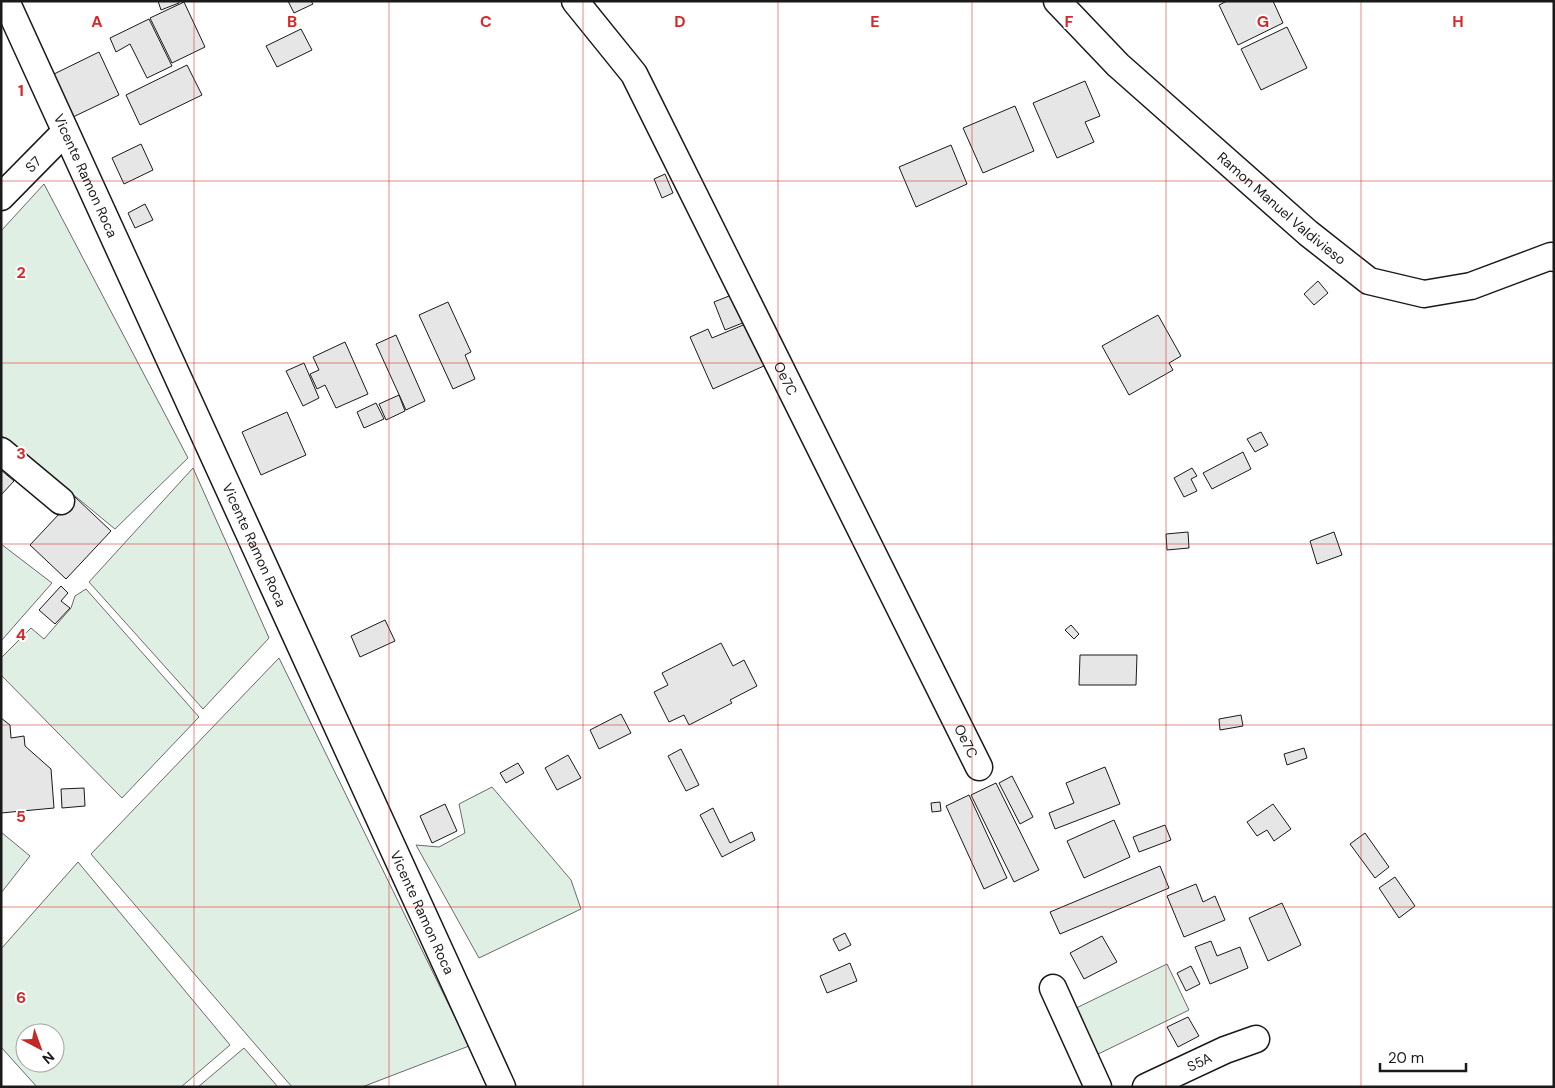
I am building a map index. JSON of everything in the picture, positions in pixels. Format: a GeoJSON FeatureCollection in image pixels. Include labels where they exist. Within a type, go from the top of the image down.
{"type":"FeatureCollection","features":[{"type":"Feature","properties":{"kind":"street","name":"Vicente Ramon Roca"},"geometry":{"type":"LineString","coordinates":[[6,1],[502,1087]]}},
{"type":"Feature","properties":{"kind":"street","name":"Oe7C"},"geometry":{"type":"LineString","coordinates":[[575,1],[634,74],[979,766]]}},
{"type":"Feature","properties":{"kind":"street","name":"Ramon Manuel Valdivieso"},"geometry":{"type":"LineString","coordinates":[[1057,1],[1118,65],[1308,233],[1369,281],[1424,294],[1471,286],[1553,256]]}},
{"type":"Feature","properties":{"kind":"street","name":"S7"},"geometry":{"type":"LineString","coordinates":[[1,197],[65,132]]}},
{"type":"Feature","properties":{"kind":"street"},"geometry":{"type":"LineString","coordinates":[[1,451],[61,501]]}},
{"type":"Feature","properties":{"kind":"street"},"geometry":{"type":"LineString","coordinates":[[1053,988],[1098,1087]]}},
{"type":"Feature","properties":{"kind":"street","name":"S5A"},"geometry":{"type":"LineString","coordinates":[[1146,1087],[1225,1050],[1256,1039]]}},
{"type":"Feature","properties":{"kind":"green space"},"geometry":{"type":"Polygon","coordinates":[[[44,184],[188,458],[115,529],[1,435],[1,231],[44,184]]]}},
{"type":"Feature","properties":{"kind":"green space"},"geometry":{"type":"Polygon","coordinates":[[[193,468],[269,638],[203,709],[89,582],[193,468]]]}},
{"type":"Feature","properties":{"kind":"green space"},"geometry":{"type":"Polygon","coordinates":[[[1,544],[52,583],[1,641],[1,544]]]}},
{"type":"Feature","properties":{"kind":"green space"},"geometry":{"type":"Polygon","coordinates":[[[86,589],[199,717],[122,798],[1,675],[1,658],[31,628],[44,639],[71,608],[75,596],[86,589]]]}},
{"type":"Feature","properties":{"kind":"green space"},"geometry":{"type":"Polygon","coordinates":[[[279,658],[469,1046],[362,1087],[292,1087],[91,854],[279,658]]]}},
{"type":"Feature","properties":{"kind":"green space"},"geometry":{"type":"Polygon","coordinates":[[[492,787],[571,880],[581,909],[479,958],[416,845],[439,847],[465,833],[459,804],[492,787]]]}},
{"type":"Feature","properties":{"kind":"green space"},"geometry":{"type":"Polygon","coordinates":[[[1,832],[30,856],[1,893],[1,832]]]}},
{"type":"Feature","properties":{"kind":"green space"},"geometry":{"type":"Polygon","coordinates":[[[78,862],[230,1045],[181,1087],[37,1087],[24,1073],[65,1073],[65,1023],[15,1023],[15,1063],[1,1047],[1,949],[78,862]]]}},
{"type":"Feature","properties":{"kind":"green space"},"geometry":{"type":"Polygon","coordinates":[[[1167,964],[1189,1010],[1092,1057],[1070,1011],[1167,964]]]}},
{"type":"Feature","properties":{"kind":"green space"},"geometry":{"type":"Polygon","coordinates":[[[244,1048],[278,1087],[198,1087],[244,1048]]]}},
{"type":"Feature","properties":{"kind":"building"},"geometry":{"type":"Polygon","coordinates":[[[158,1],[179,1],[179,3],[161,10],[158,1]]]}},
{"type":"Feature","properties":{"kind":"building"},"geometry":{"type":"Polygon","coordinates":[[[288,1],[311,1],[313,4],[294,13],[288,1]]]}},
{"type":"Feature","properties":{"kind":"building"},"geometry":{"type":"Polygon","coordinates":[[[1227,1],[1273,1],[1283,23],[1238,45],[1219,5],[1227,1]]]}},
{"type":"Feature","properties":{"kind":"building"},"geometry":{"type":"Polygon","coordinates":[[[184,2],[205,47],[172,63],[150,18],[184,2]]]}},
{"type":"Feature","properties":{"kind":"building"},"geometry":{"type":"Polygon","coordinates":[[[149,19],[172,66],[147,78],[130,44],[116,52],[110,38],[149,19]]]}},
{"type":"Feature","properties":{"kind":"building"},"geometry":{"type":"Polygon","coordinates":[[[1287,27],[1307,68],[1261,90],[1241,49],[1287,27]]]}},
{"type":"Feature","properties":{"kind":"building"},"geometry":{"type":"Polygon","coordinates":[[[301,29],[312,50],[277,67],[266,46],[301,29]]]}},
{"type":"Feature","properties":{"kind":"building"},"geometry":{"type":"Polygon","coordinates":[[[99,52],[119,95],[73,117],[52,75],[99,52]]]}},
{"type":"Feature","properties":{"kind":"building"},"geometry":{"type":"Polygon","coordinates":[[[187,65],[202,95],[140,125],[126,95],[187,65]]]}},
{"type":"Feature","properties":{"kind":"building"},"geometry":{"type":"Polygon","coordinates":[[[1085,81],[1100,116],[1085,122],[1094,142],[1057,158],[1033,103],[1085,81]]]}},
{"type":"Feature","properties":{"kind":"building"},"geometry":{"type":"Polygon","coordinates":[[[1015,106],[1034,151],[983,173],[963,128],[1015,106]]]}},
{"type":"Feature","properties":{"kind":"building"},"geometry":{"type":"Polygon","coordinates":[[[141,144],[153,170],[124,184],[112,158],[141,144]]]}},
{"type":"Feature","properties":{"kind":"building"},"geometry":{"type":"Polygon","coordinates":[[[951,145],[967,184],[916,207],[899,167],[951,145]]]}},
{"type":"Feature","properties":{"kind":"building"},"geometry":{"type":"Polygon","coordinates":[[[665,174],[673,193],[662,198],[654,179],[665,174]]]}},
{"type":"Feature","properties":{"kind":"building"},"geometry":{"type":"Polygon","coordinates":[[[145,204],[153,220],[135,228],[128,213],[145,204]]]}},
{"type":"Feature","properties":{"kind":"building"},"geometry":{"type":"Polygon","coordinates":[[[1318,281],[1328,293],[1314,305],[1304,294],[1318,281]]]}},
{"type":"Feature","properties":{"kind":"building"},"geometry":{"type":"Polygon","coordinates":[[[734,294],[745,322],[725,330],[714,302],[734,294]]]}},
{"type":"Feature","properties":{"kind":"building"},"geometry":{"type":"Polygon","coordinates":[[[448,302],[471,352],[465,355],[475,379],[453,389],[419,315],[448,302]]]}},
{"type":"Feature","properties":{"kind":"building"},"geometry":{"type":"Polygon","coordinates":[[[1158,315],[1181,356],[1169,363],[1173,370],[1129,395],[1102,346],[1158,315]]]}},
{"type":"Feature","properties":{"kind":"building"},"geometry":{"type":"Polygon","coordinates":[[[748,323],[766,365],[713,389],[690,337],[708,329],[712,338],[748,323]]]}},
{"type":"Feature","properties":{"kind":"building"},"geometry":{"type":"Polygon","coordinates":[[[396,335],[425,401],[406,410],[376,344],[396,335]]]}},
{"type":"Feature","properties":{"kind":"building"},"geometry":{"type":"Polygon","coordinates":[[[345,342],[368,394],[336,408],[325,385],[317,389],[310,374],[319,370],[313,357],[345,342]]]}},
{"type":"Feature","properties":{"kind":"building"},"geometry":{"type":"Polygon","coordinates":[[[304,363],[319,398],[303,406],[286,371],[304,363]]]}},
{"type":"Feature","properties":{"kind":"building"},"geometry":{"type":"Polygon","coordinates":[[[399,395],[405,411],[386,420],[379,404],[399,395]]]}},
{"type":"Feature","properties":{"kind":"building"},"geometry":{"type":"Polygon","coordinates":[[[376,403],[384,419],[364,428],[357,412],[376,403]]]}},
{"type":"Feature","properties":{"kind":"building"},"geometry":{"type":"Polygon","coordinates":[[[287,412],[306,455],[261,475],[242,432],[287,412]]]}},
{"type":"Feature","properties":{"kind":"building"},"geometry":{"type":"Polygon","coordinates":[[[1261,432],[1268,445],[1255,452],[1247,439],[1261,432]]]}},
{"type":"Feature","properties":{"kind":"building"},"geometry":{"type":"Polygon","coordinates":[[[1243,452],[1251,469],[1212,489],[1203,473],[1243,452]]]}},
{"type":"Feature","properties":{"kind":"building"},"geometry":{"type":"Polygon","coordinates":[[[1192,468],[1197,476],[1191,479],[1197,491],[1184,497],[1174,478],[1192,468]]]}},
{"type":"Feature","properties":{"kind":"building"},"geometry":{"type":"Polygon","coordinates":[[[1,470],[14,481],[1,495],[1,470]]]}},
{"type":"Feature","properties":{"kind":"building"},"geometry":{"type":"Polygon","coordinates":[[[75,497],[111,531],[66,579],[30,545],[75,497]]]}},
{"type":"Feature","properties":{"kind":"building"},"geometry":{"type":"Polygon","coordinates":[[[1188,532],[1189,548],[1167,550],[1166,534],[1188,532]]]}},
{"type":"Feature","properties":{"kind":"building"},"geometry":{"type":"Polygon","coordinates":[[[1334,532],[1342,555],[1317,564],[1310,541],[1334,532]]]}},
{"type":"Feature","properties":{"kind":"building"},"geometry":{"type":"Polygon","coordinates":[[[61,586],[68,593],[61,601],[70,608],[55,624],[39,610],[61,586]]]}},
{"type":"Feature","properties":{"kind":"building"},"geometry":{"type":"Polygon","coordinates":[[[385,620],[395,641],[360,657],[351,636],[385,620]]]}},
{"type":"Feature","properties":{"kind":"building"},"geometry":{"type":"Polygon","coordinates":[[[1071,625],[1079,634],[1074,639],[1065,630],[1071,625]]]}},
{"type":"Feature","properties":{"kind":"building"},"geometry":{"type":"Polygon","coordinates":[[[721,643],[733,666],[744,660],[757,686],[730,700],[732,703],[689,725],[684,715],[669,722],[654,692],[668,685],[662,673],[721,643]]]}},
{"type":"Feature","properties":{"kind":"building"},"geometry":{"type":"Polygon","coordinates":[[[1080,655],[1137,655],[1136,685],[1079,685],[1080,655]]]}},
{"type":"Feature","properties":{"kind":"building"},"geometry":{"type":"Polygon","coordinates":[[[621,714],[631,733],[599,749],[590,730],[621,714]]]}},
{"type":"Feature","properties":{"kind":"building"},"geometry":{"type":"Polygon","coordinates":[[[1241,715],[1243,726],[1220,730],[1219,719],[1241,715]]]}},
{"type":"Feature","properties":{"kind":"building"},"geometry":{"type":"Polygon","coordinates":[[[1,718],[10,725],[11,738],[24,736],[25,746],[51,769],[54,808],[1,813],[1,718]]]}},
{"type":"Feature","properties":{"kind":"building"},"geometry":{"type":"Polygon","coordinates":[[[1304,748],[1307,758],[1287,765],[1284,754],[1304,748]]]}},
{"type":"Feature","properties":{"kind":"building"},"geometry":{"type":"Polygon","coordinates":[[[681,749],[699,785],[686,791],[668,756],[681,749]]]}},
{"type":"Feature","properties":{"kind":"building"},"geometry":{"type":"Polygon","coordinates":[[[568,755],[581,778],[557,790],[545,768],[568,755]]]}},
{"type":"Feature","properties":{"kind":"building"},"geometry":{"type":"Polygon","coordinates":[[[518,763],[524,773],[506,783],[500,773],[518,763]]]}},
{"type":"Feature","properties":{"kind":"building"},"geometry":{"type":"Polygon","coordinates":[[[1105,767],[1120,804],[1055,829],[1049,813],[1074,803],[1066,783],[1105,767]]]}},
{"type":"Feature","properties":{"kind":"building"},"geometry":{"type":"Polygon","coordinates":[[[1012,776],[1033,817],[1020,824],[999,783],[1012,776]]]}},
{"type":"Feature","properties":{"kind":"building"},"geometry":{"type":"Polygon","coordinates":[[[996,783],[1039,870],[1014,882],[971,795],[996,783]]]}},
{"type":"Feature","properties":{"kind":"building"},"geometry":{"type":"Polygon","coordinates":[[[84,788],[85,806],[62,808],[61,789],[84,788]]]}},
{"type":"Feature","properties":{"kind":"building"},"geometry":{"type":"Polygon","coordinates":[[[969,795],[1007,878],[984,889],[946,806],[969,795]]]}},
{"type":"Feature","properties":{"kind":"building"},"geometry":{"type":"Polygon","coordinates":[[[940,802],[941,811],[932,812],[931,803],[940,802]]]}},
{"type":"Feature","properties":{"kind":"building"},"geometry":{"type":"Polygon","coordinates":[[[445,804],[457,831],[432,843],[420,816],[445,804]]]}},
{"type":"Feature","properties":{"kind":"building"},"geometry":{"type":"Polygon","coordinates":[[[1273,804],[1291,829],[1274,841],[1267,830],[1257,836],[1247,822],[1273,804]]]}},
{"type":"Feature","properties":{"kind":"building"},"geometry":{"type":"Polygon","coordinates":[[[713,808],[730,843],[752,832],[755,840],[722,857],[700,815],[713,808]]]}},
{"type":"Feature","properties":{"kind":"building"},"geometry":{"type":"Polygon","coordinates":[[[1114,820],[1130,857],[1084,878],[1067,841],[1114,820]]]}},
{"type":"Feature","properties":{"kind":"building"},"geometry":{"type":"Polygon","coordinates":[[[1165,825],[1171,840],[1139,852],[1133,837],[1165,825]]]}},
{"type":"Feature","properties":{"kind":"building"},"geometry":{"type":"Polygon","coordinates":[[[1365,833],[1389,867],[1375,878],[1350,844],[1365,833]]]}},
{"type":"Feature","properties":{"kind":"building"},"geometry":{"type":"Polygon","coordinates":[[[1160,866],[1169,888],[1060,934],[1050,912],[1160,866]]]}},
{"type":"Feature","properties":{"kind":"building"},"geometry":{"type":"Polygon","coordinates":[[[1395,877],[1415,906],[1399,918],[1379,888],[1395,877]]]}},
{"type":"Feature","properties":{"kind":"building"},"geometry":{"type":"Polygon","coordinates":[[[1196,884],[1203,902],[1215,896],[1225,920],[1184,937],[1167,896],[1196,884]]]}},
{"type":"Feature","properties":{"kind":"building"},"geometry":{"type":"Polygon","coordinates":[[[1282,903],[1301,945],[1268,961],[1249,918],[1282,903]]]}},
{"type":"Feature","properties":{"kind":"building"},"geometry":{"type":"Polygon","coordinates":[[[845,933],[851,945],[839,951],[833,939],[845,933]]]}},
{"type":"Feature","properties":{"kind":"building"},"geometry":{"type":"Polygon","coordinates":[[[1102,936],[1117,962],[1084,979],[1070,953],[1102,936]]]}},
{"type":"Feature","properties":{"kind":"building"},"geometry":{"type":"Polygon","coordinates":[[[1211,941],[1217,956],[1240,947],[1248,968],[1210,984],[1195,947],[1211,941]]]}},
{"type":"Feature","properties":{"kind":"building"},"geometry":{"type":"Polygon","coordinates":[[[850,963],[857,981],[827,993],[820,976],[850,963]]]}},
{"type":"Feature","properties":{"kind":"building"},"geometry":{"type":"Polygon","coordinates":[[[1191,966],[1200,984],[1186,991],[1177,973],[1191,966]]]}},
{"type":"Feature","properties":{"kind":"building"},"geometry":{"type":"Polygon","coordinates":[[[1188,1017],[1199,1036],[1178,1047],[1167,1027],[1188,1017]]]}}]}
